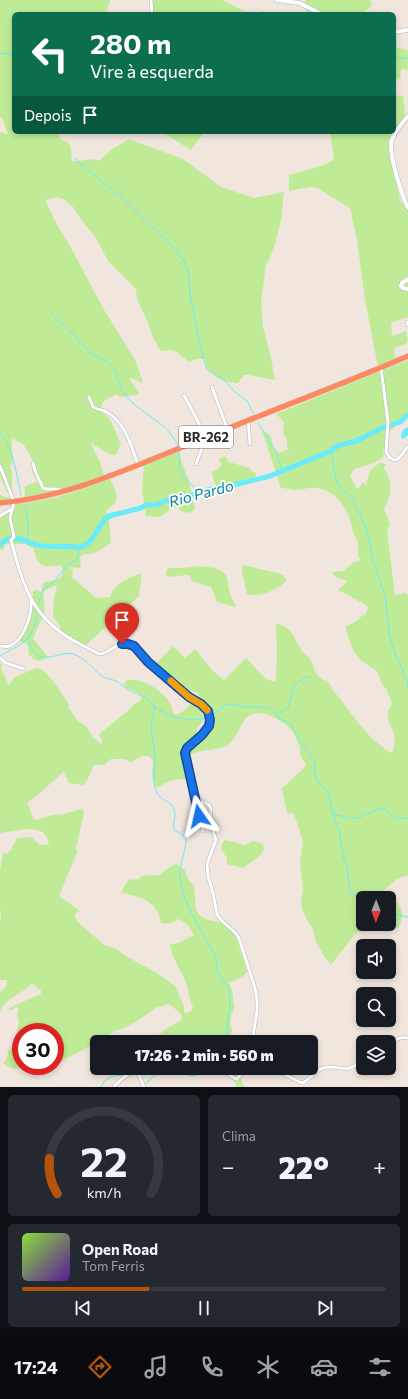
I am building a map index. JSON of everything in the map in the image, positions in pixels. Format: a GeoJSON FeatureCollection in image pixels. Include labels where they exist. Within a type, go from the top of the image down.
{"type":"FeatureCollection","features":[{"type":"Feature","properties":{"kind":"highway","name":"BR-262"},"geometry":{"type":"LineString","coordinates":[[0,503],[44,497],[62,492],[138,464],[408,356]]}},
{"type":"Feature","properties":{"kind":"street"},"geometry":{"type":"LineString","coordinates":[[151,0],[152,12]]}},
{"type":"Feature","properties":{"kind":"street"},"geometry":{"type":"LineString","coordinates":[[277,0],[299,2],[318,12]]}},
{"type":"Feature","properties":{"kind":"street"},"geometry":{"type":"LineString","coordinates":[[396,32],[408,30]]}},
{"type":"Feature","properties":{"kind":"street"},"geometry":{"type":"LineString","coordinates":[[396,133],[408,116]]}},
{"type":"Feature","properties":{"kind":"street"},"geometry":{"type":"LineString","coordinates":[[396,134],[391,143],[393,160],[408,208]]}},
{"type":"Feature","properties":{"kind":"street"},"geometry":{"type":"LineString","coordinates":[[408,279],[402,283],[401,286],[408,289]]}},
{"type":"Feature","properties":{"kind":"street"},"geometry":{"type":"LineString","coordinates":[[381,368],[388,422],[386,449],[389,457],[394,459],[399,458],[405,449],[408,448]]}},
{"type":"Feature","properties":{"kind":"street"},"geometry":{"type":"LineString","coordinates":[[212,387],[227,428]]}},
{"type":"Feature","properties":{"kind":"street"},"geometry":{"type":"LineString","coordinates":[[184,396],[206,437],[196,464]]}},
{"type":"Feature","properties":{"kind":"street"},"geometry":{"type":"LineString","coordinates":[[89,397],[93,407],[106,412],[121,425],[138,464]]}},
{"type":"Feature","properties":{"kind":"street"},"geometry":{"type":"LineString","coordinates":[[248,420],[250,444]]}},
{"type":"Feature","properties":{"kind":"street"},"geometry":{"type":"LineString","coordinates":[[33,463],[43,488],[59,489],[62,492]]}},
{"type":"Feature","properties":{"kind":"street"},"geometry":{"type":"LineString","coordinates":[[0,466],[14,502],[10,521],[14,537],[11,540],[24,584],[31,599],[46,620],[57,631],[96,653],[104,653],[115,646],[122,644],[134,646],[148,662],[189,697],[201,704],[206,709],[210,718],[209,726],[202,735],[187,748],[185,753],[203,831]]}},
{"type":"Feature","properties":{"kind":"street"},"geometry":{"type":"LineString","coordinates":[[0,516],[13,508]]}},
{"type":"Feature","properties":{"kind":"street"},"geometry":{"type":"LineString","coordinates":[[0,646],[10,645],[24,632],[31,610],[31,599]]}},
{"type":"Feature","properties":{"kind":"street"},"geometry":{"type":"LineString","coordinates":[[0,658],[6,663],[24,669]]}},
{"type":"Feature","properties":{"kind":"street"},"geometry":{"type":"LineString","coordinates":[[195,794],[201,801],[209,805],[212,811],[210,821],[216,840],[208,860],[207,872],[218,914],[220,919],[240,938],[255,988],[257,1011],[253,1035]]}},
{"type":"Feature","properties":{"kind":"street"},"geometry":{"type":"LineString","coordinates":[[396,1039],[403,1037],[408,1038]]}},
{"type":"Feature","properties":{"kind":"street"},"geometry":{"type":"LineString","coordinates":[[318,1072],[323,1068],[350,1069],[356,1065]]}},
{"type":"Feature","properties":{"kind":"street"},"geometry":{"type":"LineString","coordinates":[[114,1087],[119,1079],[125,1075]]}},
{"type":"Feature","properties":{"kind":"street"},"geometry":{"type":"LineString","coordinates":[[140,1075],[144,1087]]}},
{"type":"Feature","properties":{"kind":"street"},"geometry":{"type":"LineString","coordinates":[[230,1075],[237,1079],[240,1075]]}},
{"type":"Feature","properties":{"kind":"street"},"geometry":{"type":"LineString","coordinates":[[286,1075],[302,1083],[314,1075]]}},
{"type":"Feature","properties":{"kind":"green space"},"geometry":{"type":"Polygon","coordinates":[[[0,0],[110,0],[107,12],[12,12],[12,134],[59,134],[60,139],[69,143],[72,161],[92,159],[99,161],[111,150],[129,139],[183,159],[221,187],[254,198],[284,192],[281,220],[274,248],[266,265],[261,302],[263,327],[275,380],[244,375],[238,383],[225,381],[213,375],[207,368],[205,359],[195,359],[189,362],[177,352],[171,350],[160,351],[137,299],[136,289],[108,261],[96,238],[73,207],[65,200],[58,197],[45,200],[57,225],[103,308],[135,360],[143,382],[141,383],[130,377],[130,380],[139,393],[137,395],[119,397],[117,394],[105,400],[102,404],[101,412],[109,418],[121,443],[116,455],[110,454],[91,444],[101,465],[104,476],[77,486],[24,499],[25,486],[37,482],[32,471],[34,463],[23,444],[12,438],[13,463],[10,466],[12,475],[12,499],[0,501],[0,495],[10,497],[0,477],[0,132],[8,134],[2,118],[0,117],[0,0]]]}},
{"type":"Feature","properties":{"kind":"green space"},"geometry":{"type":"Polygon","coordinates":[[[149,0],[222,0],[244,11],[250,12],[151,12],[149,0]]]}},
{"type":"Feature","properties":{"kind":"green space"},"geometry":{"type":"Polygon","coordinates":[[[305,0],[370,0],[372,6],[364,12],[306,12],[305,0]]]}},
{"type":"Feature","properties":{"kind":"green space"},"geometry":{"type":"Polygon","coordinates":[[[396,34],[397,48],[408,51],[408,70],[401,69],[400,78],[396,80],[396,34]]]}},
{"type":"Feature","properties":{"kind":"green space"},"geometry":{"type":"Polygon","coordinates":[[[396,95],[403,96],[406,119],[396,132],[396,95]]]}},
{"type":"Feature","properties":{"kind":"green space"},"geometry":{"type":"Polygon","coordinates":[[[165,134],[201,134],[191,150],[165,134]]]}},
{"type":"Feature","properties":{"kind":"green space"},"geometry":{"type":"Polygon","coordinates":[[[330,134],[395,134],[390,156],[400,200],[402,203],[408,199],[408,317],[391,323],[392,336],[406,331],[408,340],[406,344],[394,348],[396,360],[378,367],[365,300],[357,240],[350,208],[317,188],[311,187],[289,191],[289,175],[319,167],[334,159],[330,134]]]}},
{"type":"Feature","properties":{"kind":"green space"},"geometry":{"type":"Polygon","coordinates":[[[408,360],[408,417],[396,425],[385,438],[383,457],[373,463],[354,469],[350,475],[358,489],[363,482],[366,485],[370,472],[373,468],[380,463],[386,464],[384,469],[389,479],[390,494],[384,509],[390,524],[387,531],[395,595],[405,593],[408,595],[408,875],[397,879],[383,891],[356,891],[356,931],[362,931],[356,933],[331,965],[316,942],[312,926],[309,924],[303,911],[301,902],[303,888],[300,863],[303,841],[294,814],[287,813],[281,789],[305,767],[306,764],[301,757],[300,748],[294,734],[285,724],[271,716],[257,713],[251,715],[245,719],[237,734],[226,746],[198,752],[188,756],[184,760],[190,780],[176,779],[156,788],[152,775],[153,761],[149,756],[142,756],[131,762],[124,759],[111,759],[104,765],[94,765],[87,781],[83,785],[69,783],[63,772],[27,803],[33,818],[36,820],[82,809],[84,812],[76,849],[78,850],[59,896],[80,911],[76,913],[76,920],[104,945],[115,948],[124,955],[157,973],[175,986],[184,1006],[184,1013],[190,1012],[193,1007],[187,985],[175,960],[170,944],[179,943],[189,937],[194,936],[191,930],[186,923],[177,919],[166,924],[161,923],[157,911],[151,903],[137,896],[121,893],[128,880],[139,879],[142,876],[159,875],[173,865],[178,864],[181,868],[185,869],[187,878],[194,886],[196,909],[199,915],[208,920],[222,922],[234,934],[247,971],[244,976],[229,983],[232,989],[235,1006],[230,1022],[232,1030],[231,1035],[159,1035],[181,1020],[182,1017],[179,1012],[169,1004],[157,1007],[139,1020],[108,1035],[90,1035],[90,1046],[64,1060],[64,1023],[19,1023],[17,1014],[19,1009],[17,1007],[9,1011],[9,1008],[41,994],[41,990],[35,985],[31,984],[10,999],[0,1011],[0,992],[7,984],[7,980],[0,980],[0,870],[3,852],[6,854],[11,850],[17,838],[31,837],[40,845],[49,844],[44,833],[35,829],[24,829],[0,833],[0,662],[2,665],[1,669],[9,685],[15,677],[36,668],[45,672],[68,702],[68,707],[77,720],[87,727],[93,738],[102,744],[99,734],[129,710],[135,703],[138,703],[143,696],[125,687],[124,684],[127,680],[141,681],[156,688],[168,699],[173,712],[176,715],[181,713],[191,704],[198,707],[202,711],[203,721],[197,728],[197,731],[205,735],[209,722],[200,703],[198,693],[182,687],[181,682],[164,677],[152,668],[173,646],[185,658],[195,649],[212,670],[224,680],[246,658],[266,679],[276,682],[276,623],[287,628],[293,634],[303,652],[310,660],[318,676],[328,681],[335,693],[371,737],[392,753],[394,736],[389,721],[388,711],[392,704],[387,690],[383,686],[377,671],[360,660],[353,650],[346,631],[346,626],[365,615],[368,608],[366,605],[338,590],[347,581],[335,577],[332,572],[343,571],[354,562],[361,560],[358,556],[357,540],[353,533],[346,511],[337,498],[331,493],[317,488],[296,490],[281,488],[262,430],[270,435],[273,447],[278,453],[289,449],[287,447],[287,440],[283,434],[284,422],[276,414],[408,360]]]}},
{"type":"Feature","properties":{"kind":"green space"},"geometry":{"type":"Polygon","coordinates":[[[178,452],[189,481],[195,509],[190,513],[181,511],[177,507],[171,509],[160,517],[146,516],[142,490],[144,465],[178,452]]]}},
{"type":"Feature","properties":{"kind":"green space"},"geometry":{"type":"Polygon","coordinates":[[[225,456],[229,462],[250,468],[251,471],[255,472],[257,480],[219,489],[214,482],[212,472],[221,467],[221,463],[218,460],[225,456]]]}},
{"type":"Feature","properties":{"kind":"green space"},"geometry":{"type":"Polygon","coordinates":[[[110,479],[117,495],[114,504],[106,511],[110,519],[111,543],[95,553],[82,555],[80,557],[81,568],[69,567],[73,571],[72,577],[96,598],[110,597],[119,584],[142,573],[139,596],[85,646],[61,631],[60,626],[54,619],[54,599],[57,586],[56,585],[43,592],[45,611],[33,638],[48,657],[40,661],[35,660],[29,655],[27,645],[15,639],[26,631],[33,607],[33,591],[37,590],[42,592],[43,583],[58,579],[62,575],[62,566],[42,565],[39,563],[33,548],[25,544],[5,544],[5,549],[0,550],[0,516],[9,510],[10,505],[49,499],[110,479]]]}},
{"type":"Feature","properties":{"kind":"green space"},"geometry":{"type":"Polygon","coordinates":[[[242,565],[278,573],[283,575],[287,580],[274,590],[263,594],[247,594],[242,565]]]}},
{"type":"Feature","properties":{"kind":"green space"},"geometry":{"type":"Polygon","coordinates":[[[199,566],[216,568],[226,574],[230,594],[236,607],[217,602],[211,587],[192,581],[189,575],[171,577],[166,576],[166,571],[168,568],[199,566]]]}},
{"type":"Feature","properties":{"kind":"green space"},"geometry":{"type":"Polygon","coordinates":[[[225,840],[245,845],[253,841],[263,844],[264,849],[261,855],[243,868],[227,864],[227,858],[221,849],[225,840]]]}},
{"type":"Feature","properties":{"kind":"green space"},"geometry":{"type":"Polygon","coordinates":[[[396,902],[403,914],[399,927],[396,929],[396,902]]]}},
{"type":"Feature","properties":{"kind":"green space"},"geometry":{"type":"Polygon","coordinates":[[[12,1047],[12,1068],[3,1063],[7,1058],[8,1051],[12,1047]]]}},
{"type":"Feature","properties":{"kind":"green space"},"geometry":{"type":"Polygon","coordinates":[[[228,1075],[240,1075],[244,1087],[237,1087],[228,1075]]]}},
{"type":"Feature","properties":{"kind":"water"},"geometry":{"type":"Polygon","coordinates":[[[408,427],[408,435],[402,439],[402,431],[408,427]]]}},
{"type":"Feature","properties":{"kind":"waterway"},"geometry":{"type":"LineString","coordinates":[[0,53],[10,54],[12,56]]}},
{"type":"Feature","properties":{"kind":"waterway"},"geometry":{"type":"LineString","coordinates":[[396,58],[408,58]]}},
{"type":"Feature","properties":{"kind":"waterway"},"geometry":{"type":"LineString","coordinates":[[75,159],[121,197],[174,248],[183,259],[188,271],[191,301],[202,353],[207,369],[226,382],[235,392],[248,402],[253,413]]}},
{"type":"Feature","properties":{"kind":"waterway"},"geometry":{"type":"LineString","coordinates":[[50,312],[91,353],[112,366],[123,393],[132,403],[168,431],[178,446]]}},
{"type":"Feature","properties":{"kind":"waterway","name":"Rio Pardo"},"geometry":{"type":"LineString","coordinates":[[0,545],[7,539],[21,539],[42,546],[82,547],[94,537],[102,523],[109,516],[141,508],[146,505],[156,505],[167,500],[174,501],[211,489],[270,476],[331,451],[337,446],[356,441],[382,428],[400,422],[408,415]]}},
{"type":"Feature","properties":{"kind":"waterway"},"geometry":{"type":"LineString","coordinates":[[258,423],[276,451],[282,471]]}},
{"type":"Feature","properties":{"kind":"waterway"},"geometry":{"type":"LineString","coordinates":[[0,433],[8,445],[11,453],[21,495]]}},
{"type":"Feature","properties":{"kind":"waterway"},"geometry":{"type":"LineString","coordinates":[[179,450],[179,466],[183,477],[193,486],[197,493]]}},
{"type":"Feature","properties":{"kind":"waterway"},"geometry":{"type":"LineString","coordinates":[[331,451],[337,484],[352,498],[366,527],[374,564],[385,596],[389,633],[394,651],[407,681],[408,688]]}},
{"type":"Feature","properties":{"kind":"waterway"},"geometry":{"type":"LineString","coordinates":[[25,507],[28,522],[28,542]]}},
{"type":"Feature","properties":{"kind":"waterway"},"geometry":{"type":"LineString","coordinates":[[39,601],[43,589],[54,582],[66,566],[76,560],[78,557],[79,548]]}},
{"type":"Feature","properties":{"kind":"waterway"},"geometry":{"type":"LineString","coordinates":[[0,656],[26,640],[33,629],[37,611]]}},
{"type":"Feature","properties":{"kind":"waterway"},"geometry":{"type":"LineString","coordinates":[[29,638],[32,648],[39,656],[47,657],[69,653],[73,654],[85,660],[105,678],[116,681],[145,698],[154,706],[151,727],[155,757],[154,783],[160,797],[169,803],[174,809],[174,830],[186,837],[180,868],[182,890],[189,909],[215,955],[218,972],[229,991],[230,1004],[227,1035]]}},
{"type":"Feature","properties":{"kind":"waterway"},"geometry":{"type":"LineString","coordinates":[[277,714],[287,709],[295,685],[311,676]]}},
{"type":"Feature","properties":{"kind":"waterway"},"geometry":{"type":"LineString","coordinates":[[211,716],[227,704],[244,707],[261,707],[268,708],[280,719],[290,723],[303,746],[315,762],[315,775],[318,782],[329,793],[333,815],[339,830],[344,860],[347,865],[350,891],[356,897]]}},
{"type":"Feature","properties":{"kind":"waterway"},"geometry":{"type":"LineString","coordinates":[[154,707],[177,718],[207,718]]}},
{"type":"Feature","properties":{"kind":"waterway"},"geometry":{"type":"LineString","coordinates":[[333,815],[356,818],[376,810],[384,809],[395,818],[408,818]]}},
{"type":"Feature","properties":{"kind":"waterway"},"geometry":{"type":"LineString","coordinates":[[396,914],[408,917]]}},
{"type":"Feature","properties":{"kind":"waterway"},"geometry":{"type":"LineString","coordinates":[[101,1087],[107,1079],[123,1075]]}},
{"type":"Feature","properties":{"kind":"waterway"},"geometry":{"type":"LineString","coordinates":[[145,1084],[155,1075]]}},
{"type":"Feature","properties":{"kind":"waterway"},"geometry":{"type":"LineString","coordinates":[[188,1075],[197,1075]]}},
{"type":"Feature","properties":{"kind":"slow traffic"},"geometry":{"type":"LineString","coordinates":[[171,681],[207,710]]}},
{"type":"Feature","properties":{"kind":"route"},"geometry":{"type":"LineString","coordinates":[[122,644],[134,646],[140,651],[146,660],[189,697],[201,704],[209,714],[210,723],[208,729],[187,748],[185,753],[199,816]]}}]}
